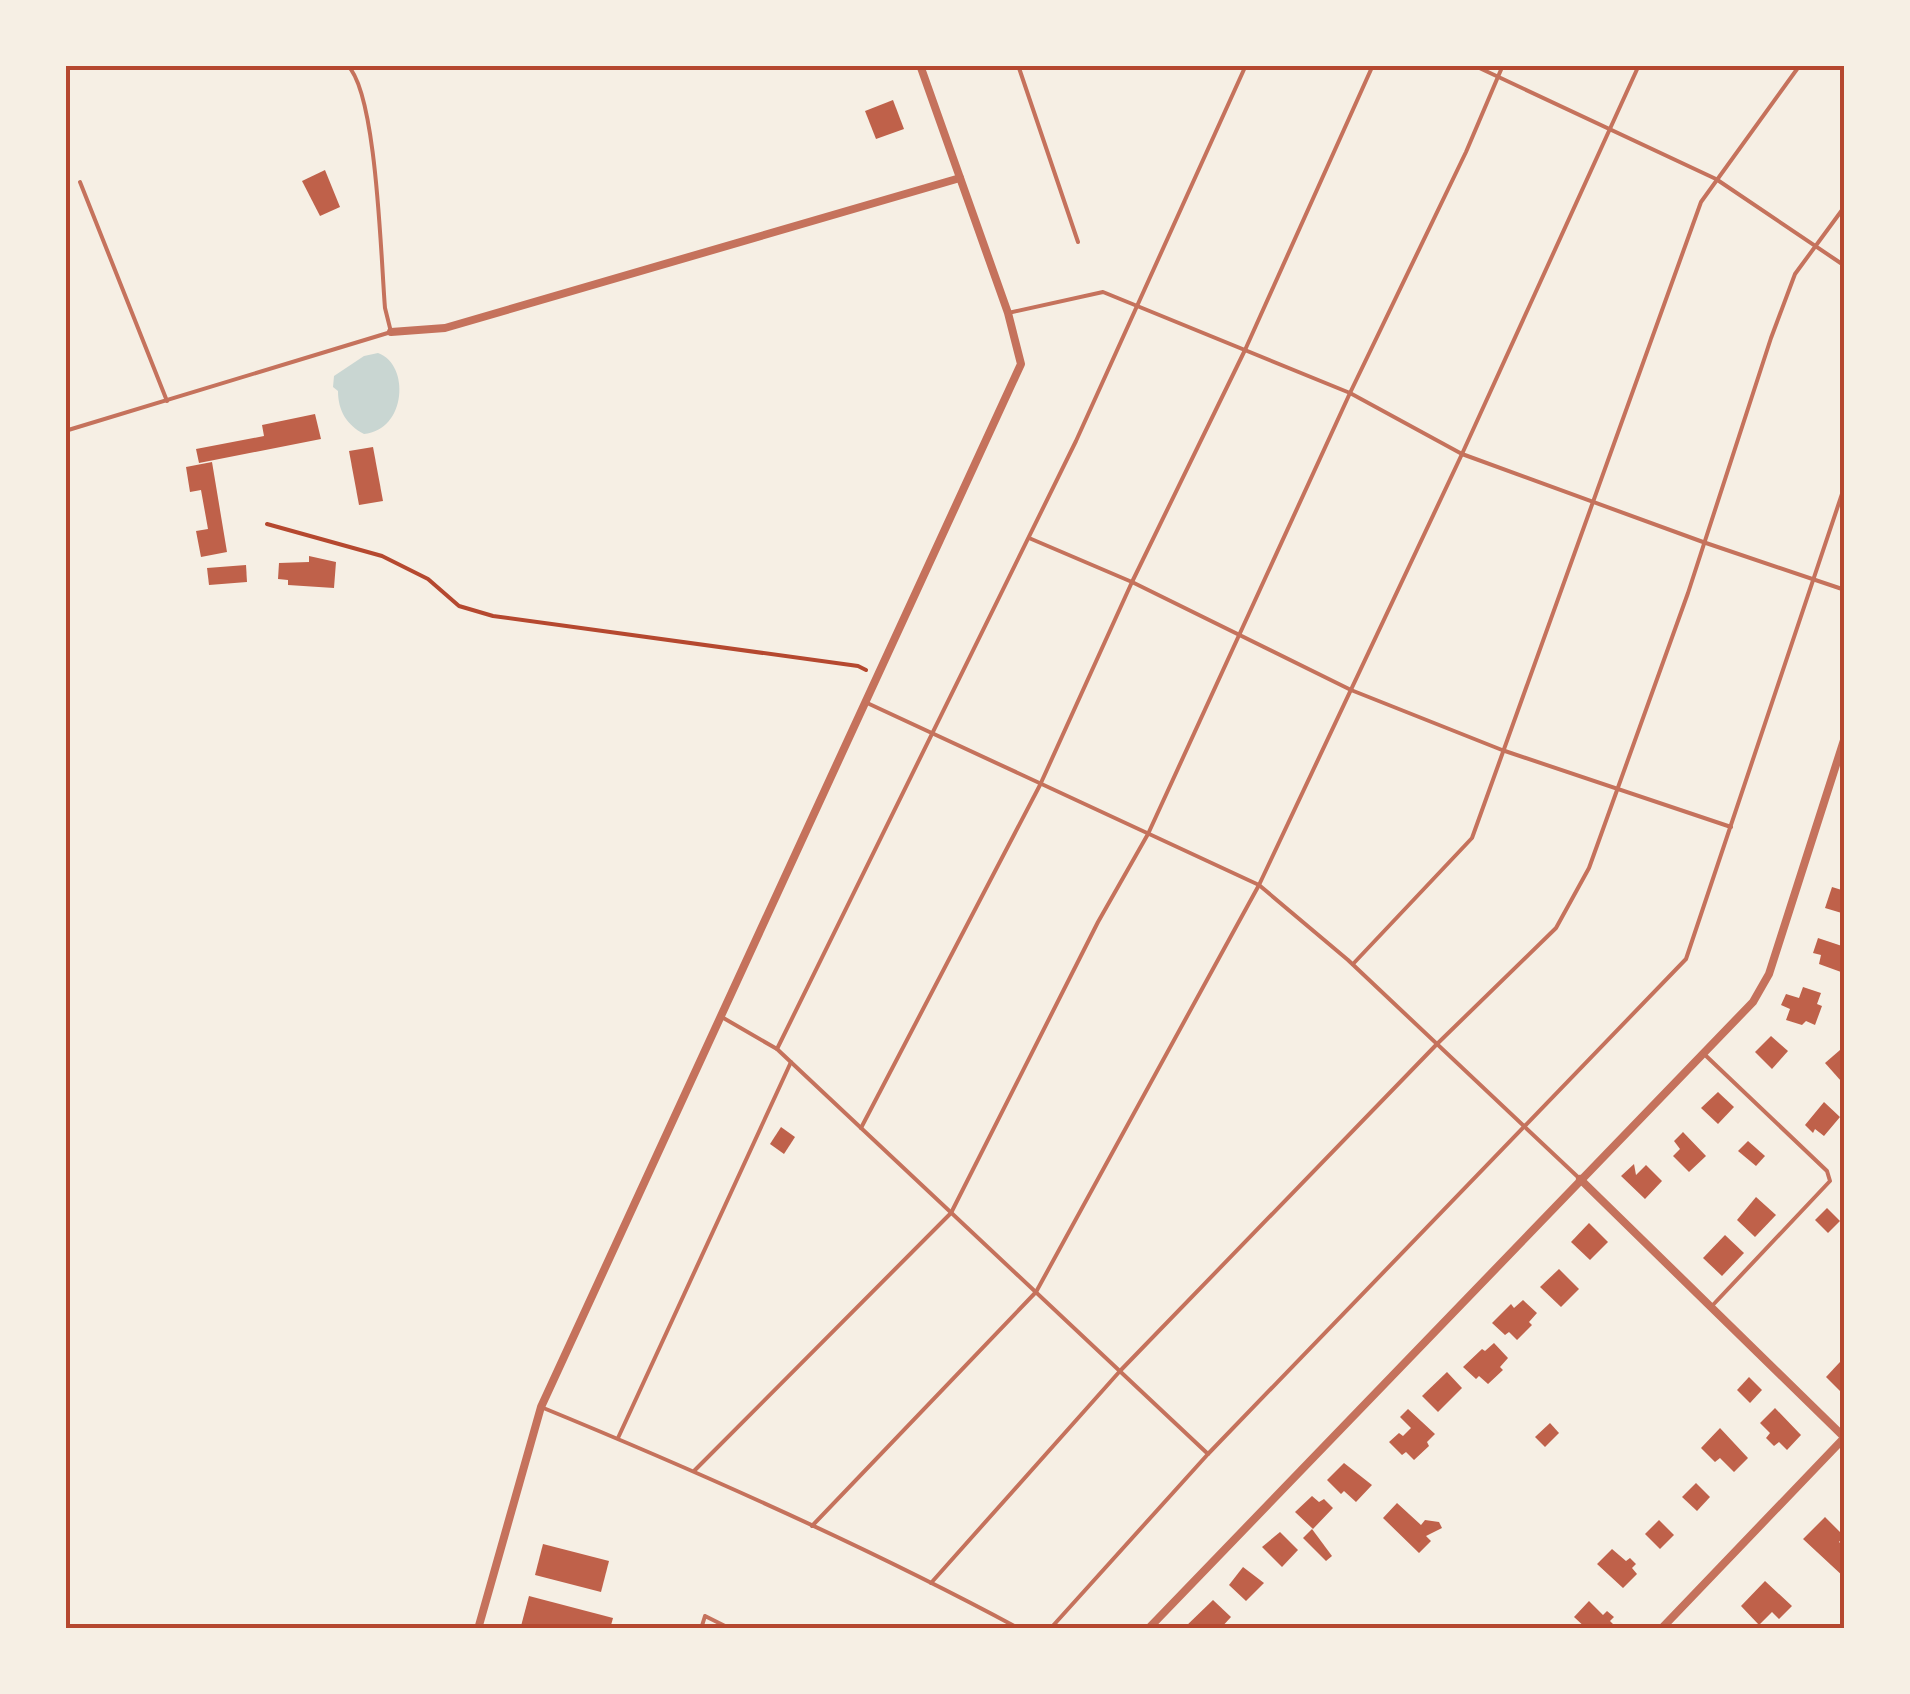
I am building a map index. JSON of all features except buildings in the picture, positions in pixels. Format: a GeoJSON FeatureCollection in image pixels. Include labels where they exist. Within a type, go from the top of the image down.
{"type":"FeatureCollection","features":[{"type":"Feature","properties":{"kind":"street"},"geometry":{"type":"LineString","coordinates":[[478,1629],[541,1407],[1022,364],[1008,313],[920,65]]}},
{"type":"Feature","properties":{"kind":"street"},"geometry":{"type":"LineString","coordinates":[[391,332],[445,328],[960,178]]}},
{"type":"Feature","properties":{"kind":"street"},"geometry":{"type":"LineString","coordinates":[[1148,1629],[1753,1002],[1770,974],[1845,738]]}},
{"type":"Feature","properties":{"kind":"street"},"geometry":{"type":"LineString","coordinates":[[1580,1178],[1845,1437],[1661,1629]]}},
{"type":"Feature","properties":{"kind":"lane"},"geometry":{"type":"LineString","coordinates":[[65,431],[391,332],[385,308],[370,127],[356,72],[347,65]]}},
{"type":"Feature","properties":{"kind":"lane"},"geometry":{"type":"LineString","coordinates":[[1018,65],[1078,242]]}},
{"type":"Feature","properties":{"kind":"lane"},"geometry":{"type":"LineString","coordinates":[[777,1049],[1029,538],[1245,65]]}},
{"type":"Feature","properties":{"kind":"lane"},"geometry":{"type":"LineString","coordinates":[[861,1128],[1040,785],[1374,65]]}},
{"type":"Feature","properties":{"kind":"lane"},"geometry":{"type":"LineString","coordinates":[[1473,65],[1716,180],[1845,266]]}},
{"type":"Feature","properties":{"kind":"lane"},"geometry":{"type":"LineString","coordinates":[[694,1470],[951,1213],[1098,922],[1148,834],[1503,65]]}},
{"type":"Feature","properties":{"kind":"lane"},"geometry":{"type":"LineString","coordinates":[[812,1526],[1036,1292],[1259,885],[1639,65]]}},
{"type":"Feature","properties":{"kind":"lane"},"geometry":{"type":"LineString","coordinates":[[1353,964],[1472,838],[1701,202],[1800,65]]}},
{"type":"Feature","properties":{"kind":"lane"},"geometry":{"type":"LineString","coordinates":[[80,182],[167,401]]}},
{"type":"Feature","properties":{"kind":"lane"},"geometry":{"type":"LineString","coordinates":[[931,1583],[1120,1372],[1556,928],[1589,868],[1796,274],[1845,206]]}},
{"type":"Feature","properties":{"kind":"lane"},"geometry":{"type":"LineString","coordinates":[[1008,313],[1103,292],[1350,393],[1462,454],[1845,590]]}},
{"type":"Feature","properties":{"kind":"lane"},"geometry":{"type":"LineString","coordinates":[[1050,1629],[1208,1454],[1686,959],[1845,485]]}},
{"type":"Feature","properties":{"kind":"lane"},"geometry":{"type":"LineString","coordinates":[[1029,538],[1132,582],[1352,690],[1502,750],[1731,827]]}},
{"type":"Feature","properties":{"kind":"lane"},"geometry":{"type":"LineString","coordinates":[[865,702],[1259,885],[1353,964],[1580,1178]]}},
{"type":"Feature","properties":{"kind":"lane"},"geometry":{"type":"LineString","coordinates":[[720,1016],[777,1049],[1208,1454]]}},
{"type":"Feature","properties":{"kind":"lane"},"geometry":{"type":"LineString","coordinates":[[1703,1053],[1826,1170],[1830,1181],[1711,1307]]}},
{"type":"Feature","properties":{"kind":"lane"},"geometry":{"type":"LineString","coordinates":[[618,1438],[791,1062]]}},
{"type":"Feature","properties":{"kind":"lane"},"geometry":{"type":"LineString","coordinates":[[541,1407],[694,1470],[1020,1629]]}},
{"type":"Feature","properties":{"kind":"lane"},"geometry":{"type":"LineString","coordinates":[[701,1629],[705,1616],[730,1629]]}},
{"type":"Feature","properties":{"kind":"path"},"geometry":{"type":"LineString","coordinates":[[267,524],[382,556],[428,580],[459,606],[494,616],[858,666],[878,676]]}},
{"type":"Feature","properties":{"kind":"shaded area"},"geometry":{"type":"Polygon","coordinates":[[[378,353],[395,370],[399,396],[389,421],[364,434],[345,417],[338,391],[333,387],[334,376],[364,356],[378,353]]]}}]}
